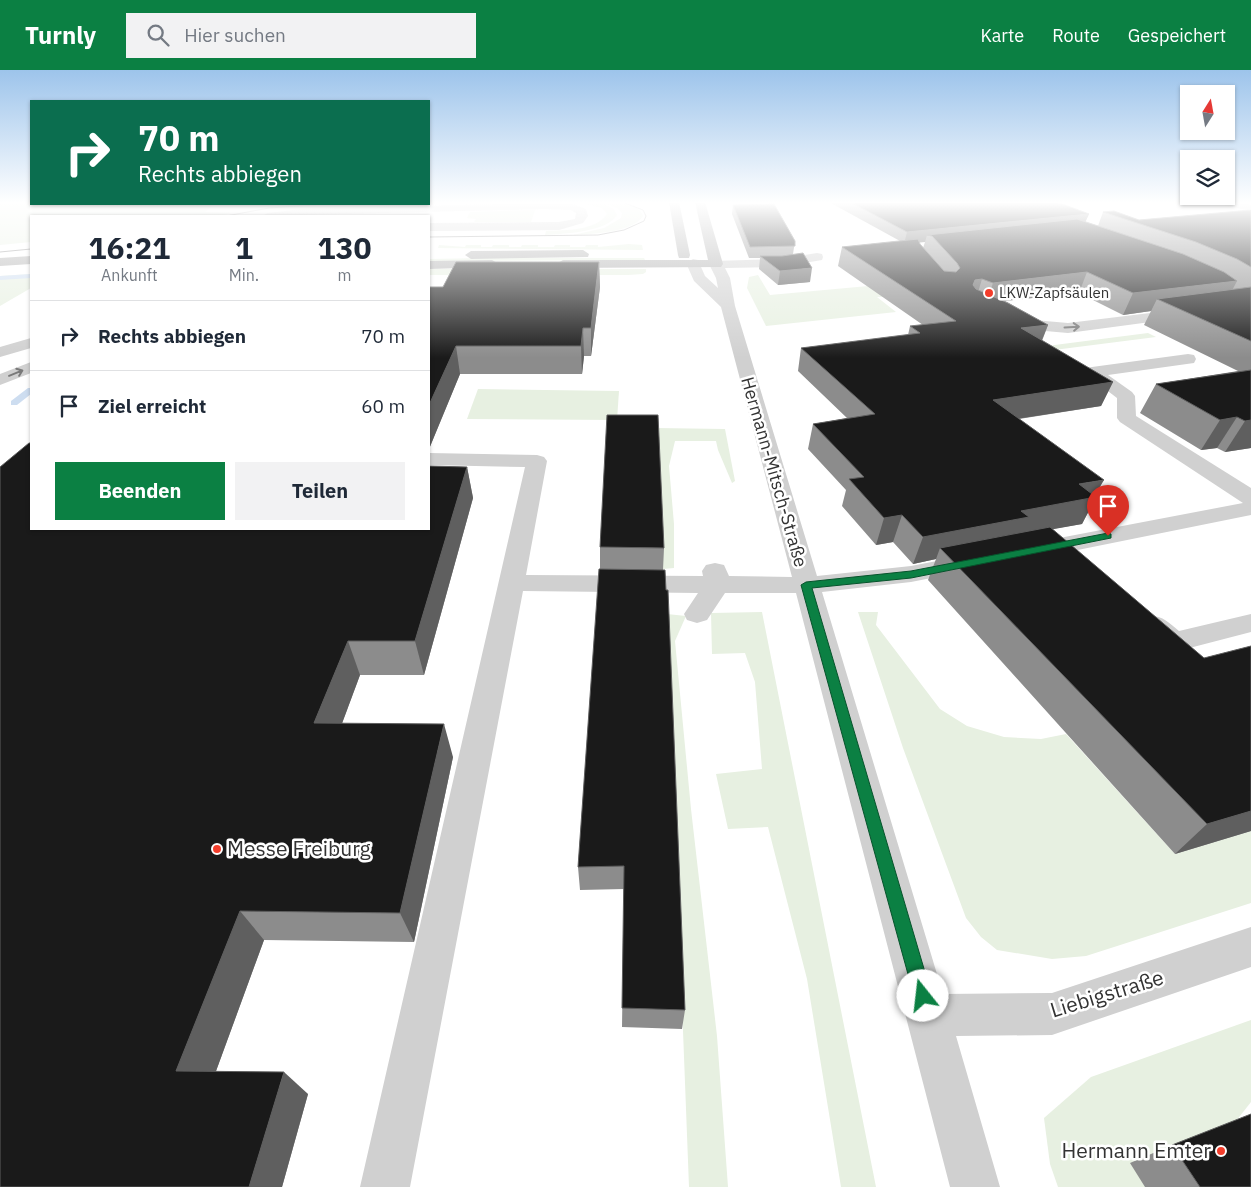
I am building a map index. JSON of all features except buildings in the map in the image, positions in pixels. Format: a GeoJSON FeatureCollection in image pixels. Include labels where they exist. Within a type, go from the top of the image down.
{"type":"FeatureCollection","features":[{"type":"Feature","properties":{"kind":"main road"},"geometry":{"type":"LineString","coordinates":[[687,254],[688,259]]}},
{"type":"Feature","properties":{"kind":"main road","name":"Hermann-Mitsch-Straße"},"geometry":{"type":"LineString","coordinates":[[715,254],[716,259]]}},
{"type":"Feature","properties":{"kind":"main road"},"geometry":{"type":"LineString","coordinates":[[430,255],[716,259]]}},
{"type":"Feature","properties":{"kind":"main road"},"geometry":{"type":"LineString","coordinates":[[430,265],[688,259]]}},
{"type":"Feature","properties":{"kind":"main road"},"geometry":{"type":"LineString","coordinates":[[0,262],[30,260]]}},
{"type":"Feature","properties":{"kind":"main road"},"geometry":{"type":"LineString","coordinates":[[0,272],[30,270]]}},
{"type":"Feature","properties":{"kind":"street"},"geometry":{"type":"LineString","coordinates":[[716,259],[746,265],[796,263],[822,257]]}},
{"type":"Feature","properties":{"kind":"street"},"geometry":{"type":"LineString","coordinates":[[688,259],[699,278],[728,306]]}},
{"type":"Feature","properties":{"kind":"street","name":"Hermann-Mitsch-Straße"},"geometry":{"type":"LineString","coordinates":[[716,259],[723,278],[728,306],[975,1187]]}},
{"type":"Feature","properties":{"kind":"street"},"geometry":{"type":"LineString","coordinates":[[1001,318],[1034,325],[1068,328],[1194,313]]}},
{"type":"Feature","properties":{"kind":"street"},"geometry":{"type":"LineString","coordinates":[[2,355],[30,343]]}},
{"type":"Feature","properties":{"kind":"street"},"geometry":{"type":"LineString","coordinates":[[1188,359],[1092,372],[1126,396],[1127,418],[1251,498]]}},
{"type":"Feature","properties":{"kind":"street"},"geometry":{"type":"LineString","coordinates":[[0,380],[30,367]]}},
{"type":"Feature","properties":{"kind":"street"},"geometry":{"type":"LineString","coordinates":[[385,1187],[537,461],[430,459]]}},
{"type":"Feature","properties":{"kind":"street"},"geometry":{"type":"LineString","coordinates":[[512,583],[716,576],[806,585],[911,574],[1251,508]]}},
{"type":"Feature","properties":{"kind":"street"},"geometry":{"type":"LineString","coordinates":[[1056,546],[1078,564]]}},
{"type":"Feature","properties":{"kind":"street"},"geometry":{"type":"LineString","coordinates":[[697,614],[716,576]]}},
{"type":"Feature","properties":{"kind":"street"},"geometry":{"type":"LineString","coordinates":[[1137,612],[1174,642],[1251,623]]}},
{"type":"Feature","properties":{"kind":"street","name":"Liebigstraße"},"geometry":{"type":"LineString","coordinates":[[928,1015],[1052,1014],[1251,947]]}},
{"type":"Feature","properties":{"kind":"green space"},"geometry":{"type":"Polygon","coordinates":[[[644,258],[645,260],[430,261],[430,259],[644,258]]]}},
{"type":"Feature","properties":{"kind":"green space"},"geometry":{"type":"Polygon","coordinates":[[[430,269],[646,269],[646,272],[643,274],[430,275],[430,269]]]}},
{"type":"Feature","properties":{"kind":"green space"},"geometry":{"type":"Polygon","coordinates":[[[30,274],[30,289],[0,306],[0,276],[30,274]]]}},
{"type":"Feature","properties":{"kind":"green space"},"geometry":{"type":"Polygon","coordinates":[[[758,275],[770,295],[890,284],[883,297],[877,297],[896,312],[766,326],[747,288],[749,277],[758,275]]]}},
{"type":"Feature","properties":{"kind":"green space"},"geometry":{"type":"Polygon","coordinates":[[[1148,333],[1156,337],[1046,351],[1039,347],[1148,333]]]}},
{"type":"Feature","properties":{"kind":"green space"},"geometry":{"type":"Polygon","coordinates":[[[478,389],[619,391],[617,420],[467,419],[478,389]]]}},
{"type":"Feature","properties":{"kind":"green space"},"geometry":{"type":"Polygon","coordinates":[[[656,428],[725,429],[735,481],[732,483],[716,441],[675,441],[669,466],[674,524],[674,568],[663,569],[656,428]]]}},
{"type":"Feature","properties":{"kind":"green space"},"geometry":{"type":"Polygon","coordinates":[[[762,612],[876,1187],[841,1187],[807,979],[768,827],[728,829],[716,774],[762,769],[755,682],[745,653],[712,654],[711,613],[762,612]]]}},
{"type":"Feature","properties":{"kind":"green space"},"geometry":{"type":"Polygon","coordinates":[[[858,612],[878,612],[876,625],[940,709],[967,726],[1004,737],[1041,739],[1066,734],[1175,854],[1251,831],[1251,903],[1086,956],[1052,959],[997,950],[981,937],[966,918],[903,748],[858,612]]]}},
{"type":"Feature","properties":{"kind":"green space"},"geometry":{"type":"Polygon","coordinates":[[[667,614],[686,616],[675,641],[691,809],[717,1036],[728,1187],[689,1187],[667,614]]]}},
{"type":"Feature","properties":{"kind":"green space"},"geometry":{"type":"Polygon","coordinates":[[[1251,1020],[1251,1102],[1236,1121],[1145,1187],[1058,1187],[1050,1164],[1044,1118],[1091,1077],[1251,1020]]]}},
{"type":"Feature","properties":{"kind":"waterway"},"geometry":{"type":"LineString","coordinates":[[0,278],[30,276]]}},
{"type":"Feature","properties":{"kind":"waterway"},"geometry":{"type":"LineString","coordinates":[[14,403],[30,391]]}},
{"type":"Feature","properties":{"kind":"place","name":"LKW-Zapfsäulen"},"geometry":{"type":"Point","coordinates":[989,293]}},
{"type":"Feature","properties":{"kind":"place","name":"Messe Freiburg"},"geometry":{"type":"Point","coordinates":[217,849]}},
{"type":"Feature","properties":{"kind":"place","name":"Hermann Emter"},"geometry":{"type":"Point","coordinates":[1221,1151]}},
{"type":"Feature","properties":{"kind":"route"},"geometry":{"type":"LineString","coordinates":[[923,996],[806,585],[911,574],[1108,536]]}}]}
